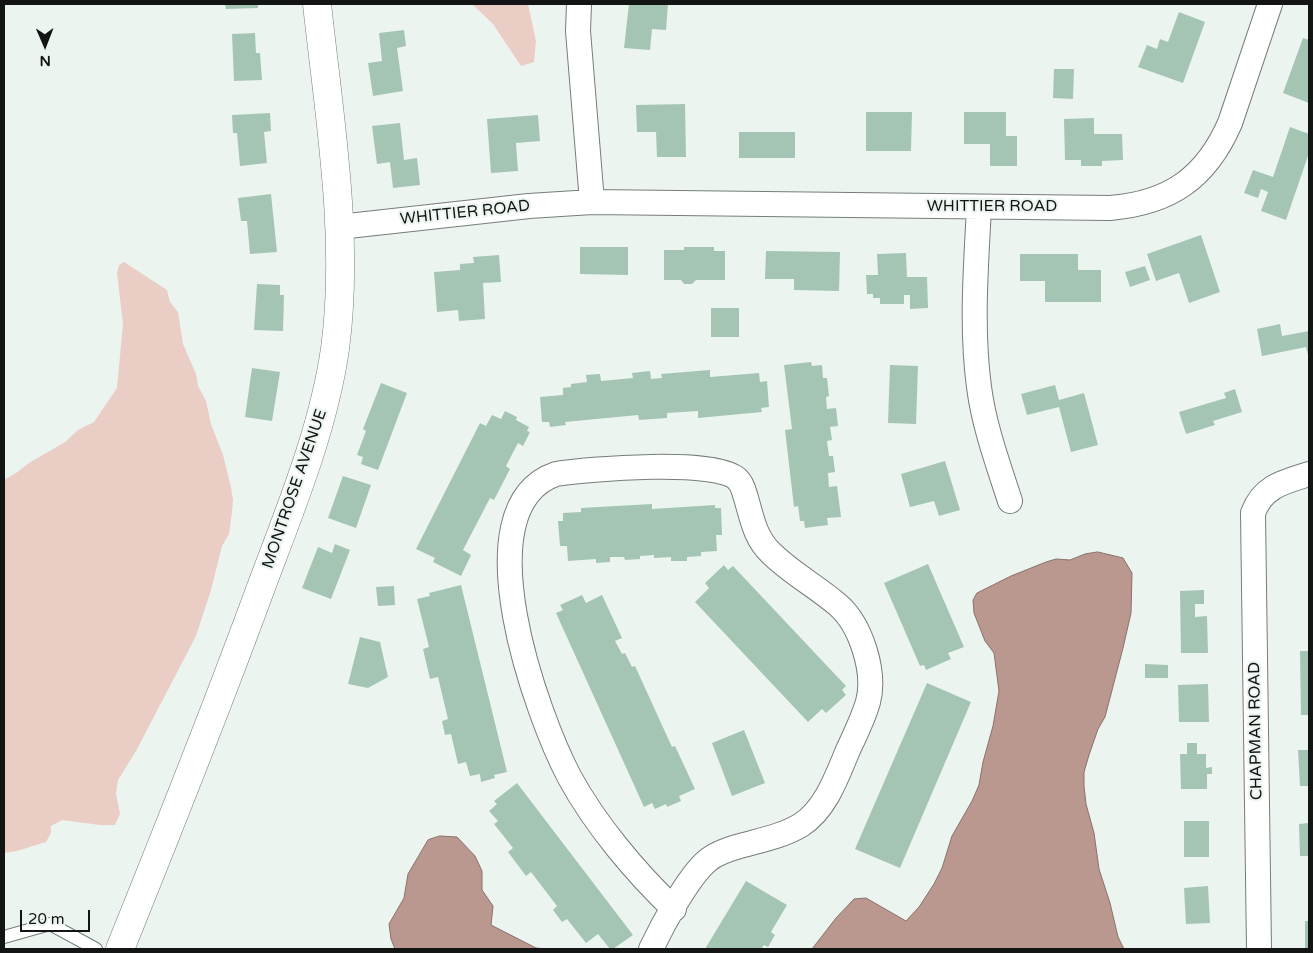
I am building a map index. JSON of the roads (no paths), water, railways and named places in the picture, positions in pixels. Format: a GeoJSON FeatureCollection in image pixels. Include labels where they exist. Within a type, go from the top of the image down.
{"type":"FeatureCollection","features":[{"type":"Feature","properties":{"kind":"main road","name":"MONTROSE AVENUE"},"geometry":{"type":"LineString","coordinates":[[120,949],[213,718],[283,528],[311,448],[329,378],[335,349],[338,314],[339,227],[317,4]]}},
{"type":"Feature","properties":{"kind":"street"},"geometry":{"type":"LineString","coordinates":[[578,4],[578,31],[592,202]]}},
{"type":"Feature","properties":{"kind":"street","name":"WHITTIER ROAD"},"geometry":{"type":"LineString","coordinates":[[339,227],[529,206],[592,202],[1110,208],[1130,206],[1158,198],[1184,184],[1199,172],[1212,157],[1230,123],[1270,4]]}},
{"type":"Feature","properties":{"kind":"street"},"geometry":{"type":"LineString","coordinates":[[979,207],[974,302],[976,360],[985,417],[1010,501]]}},
{"type":"Feature","properties":{"kind":"street"},"geometry":{"type":"LineString","coordinates":[[651,949],[690,882],[708,860],[723,851],[791,830],[812,817],[835,781],[868,700],[869,676],[865,652],[851,622],[839,606],[778,560],[766,548],[754,526],[741,483],[730,473],[670,467],[626,467],[556,474],[545,477],[524,499],[513,527],[510,542],[509,569],[513,610],[536,696],[556,750],[571,780],[636,870],[674,909]]}},
{"type":"Feature","properties":{"kind":"street","name":"CHAPMAN ROAD"},"geometry":{"type":"LineString","coordinates":[[1259,949],[1253,513],[1260,497],[1273,487],[1309,474]]}},
{"type":"Feature","properties":{"kind":"lane"},"geometry":{"type":"LineString","coordinates":[[4,938],[50,924],[96,949]]}}]}
